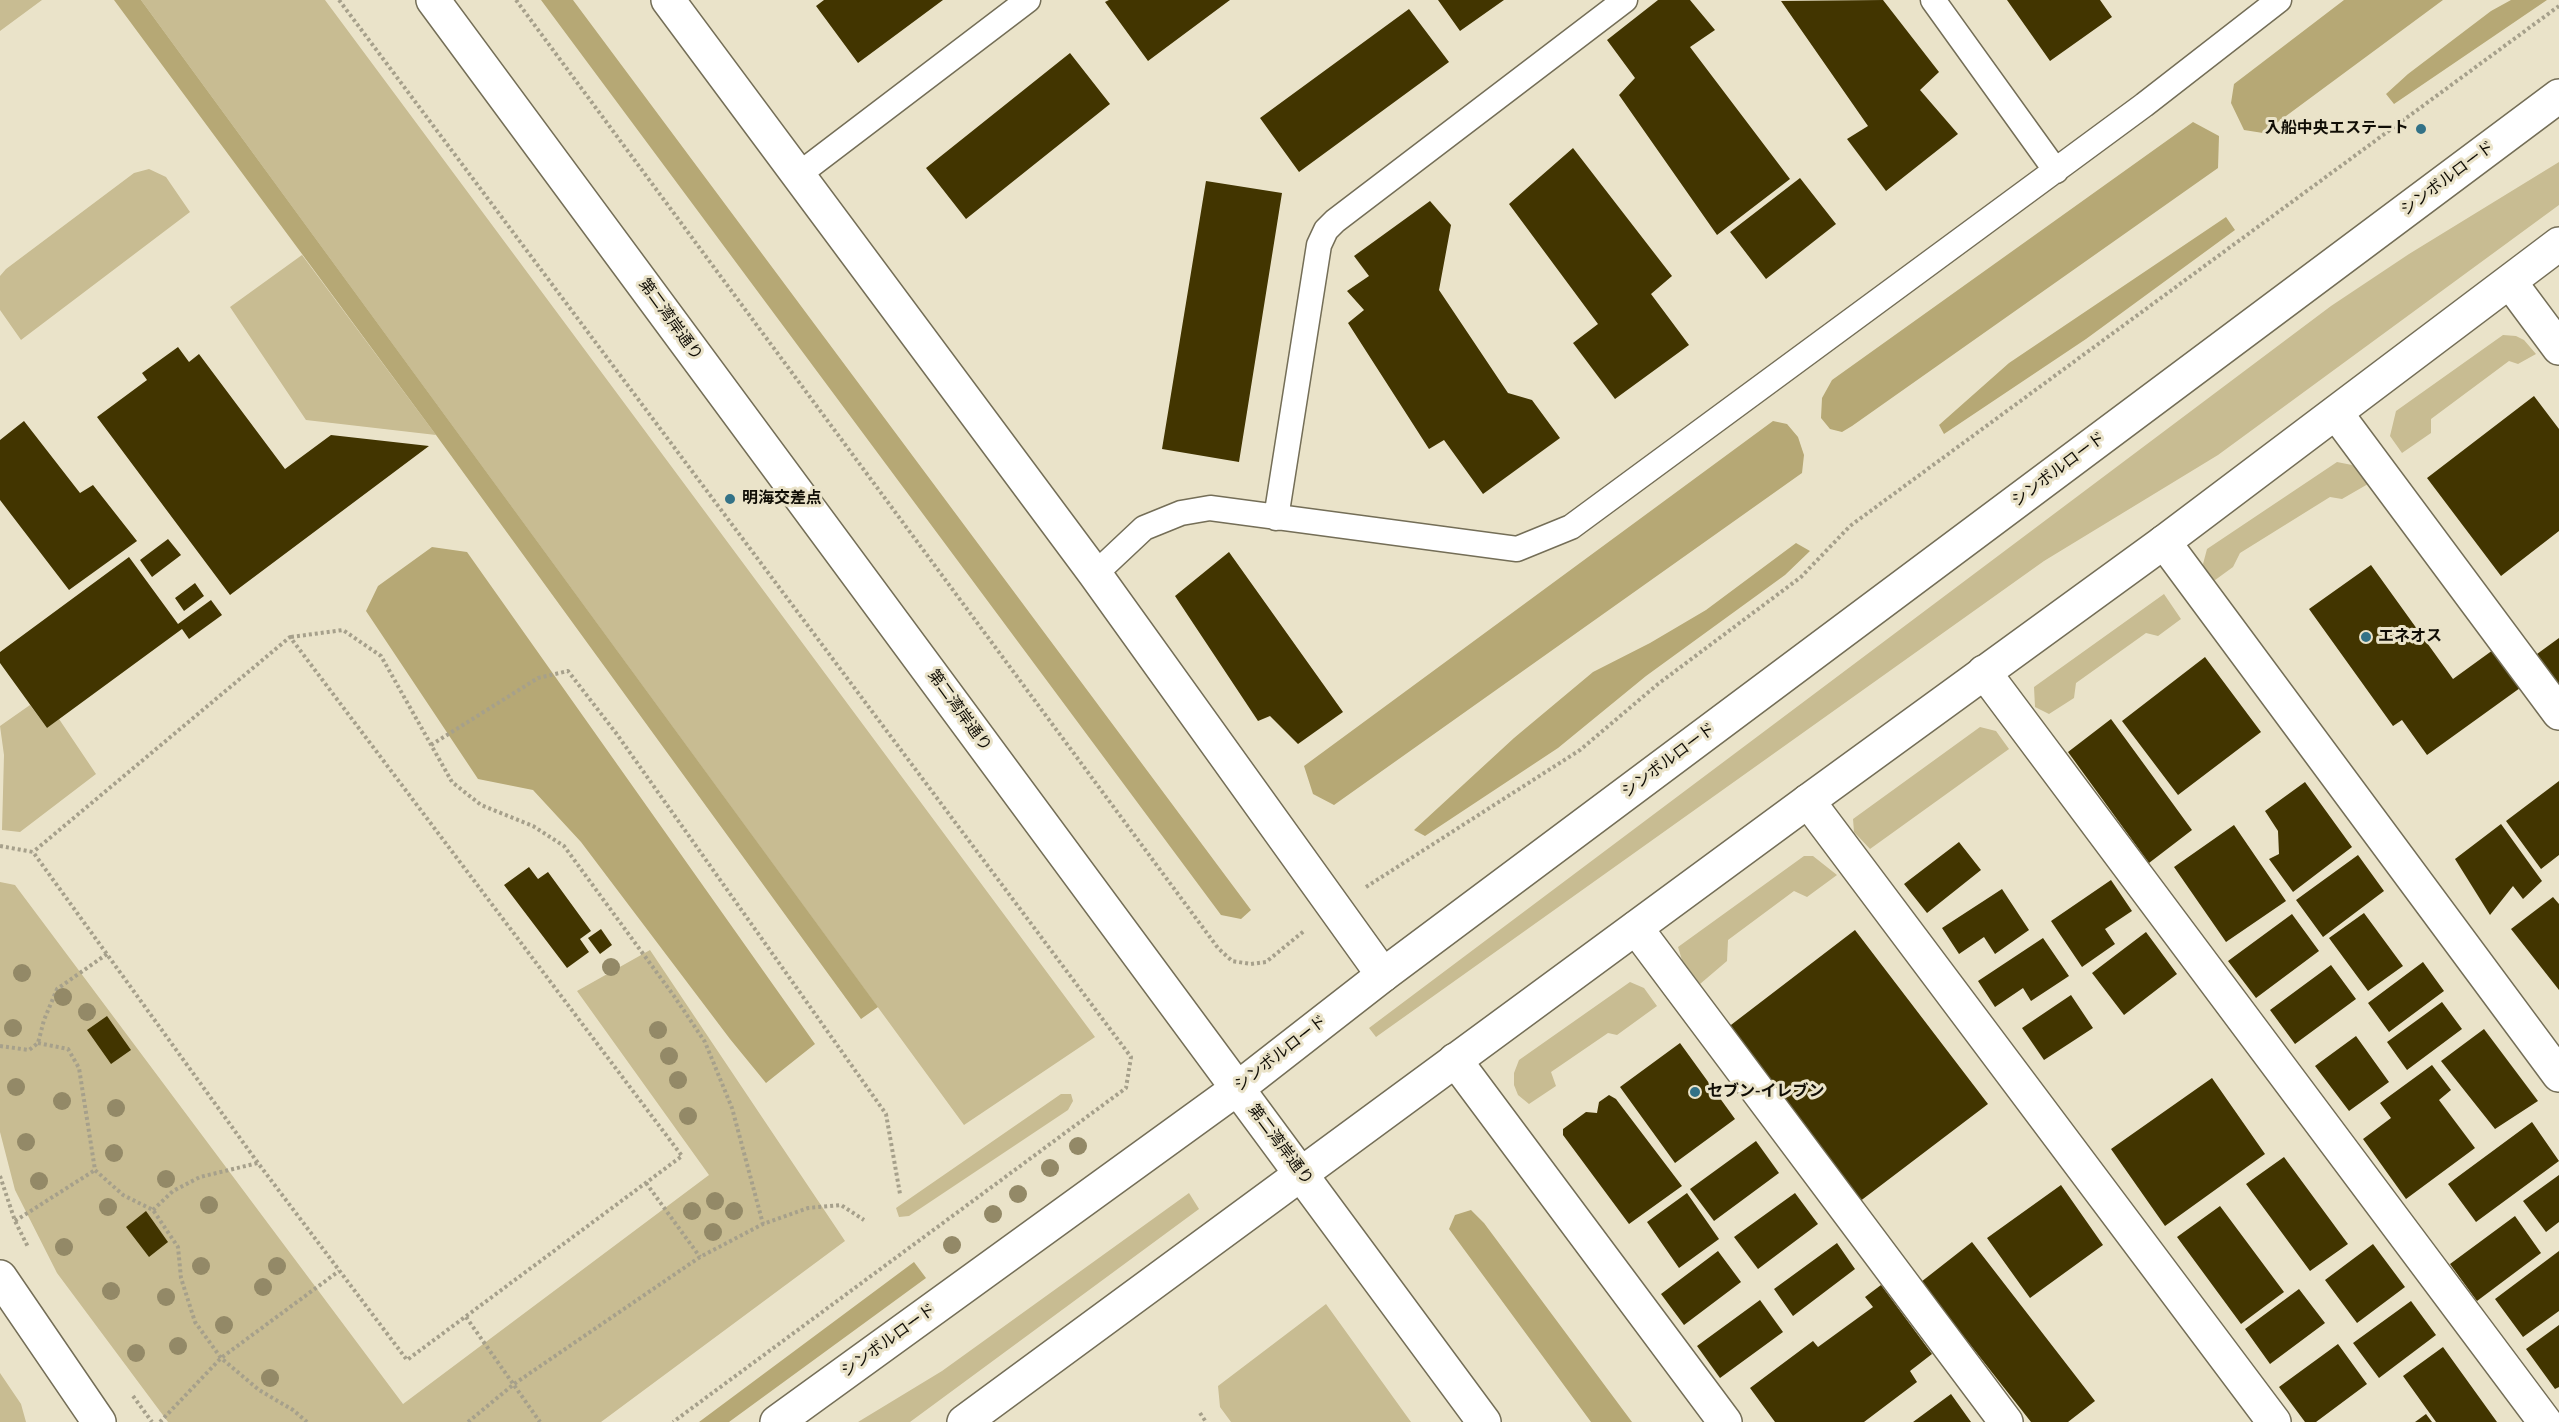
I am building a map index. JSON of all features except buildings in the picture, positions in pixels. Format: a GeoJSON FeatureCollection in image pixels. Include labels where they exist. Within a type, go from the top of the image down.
{"type":"FeatureCollection","features":[{"type":"Feature","properties":{"kind":"street","name":"第二湾岸通り"},"geometry":{"type":"LineString","coordinates":[[433,0],[1484,1422]]}},
{"type":"Feature","properties":{"kind":"street"},"geometry":{"type":"LineString","coordinates":[[668,0],[1095,574],[1383,975]]}},
{"type":"Feature","properties":{"kind":"street","name":"シンボルロード"},"geometry":{"type":"LineString","coordinates":[[777,1422],[1238,1088],[1383,975],[2559,96]]}},
{"type":"Feature","properties":{"kind":"street"},"geometry":{"type":"LineString","coordinates":[[964,1422],[2164,542],[2559,244]]}},
{"type":"Feature","properties":{"kind":"street"},"geometry":{"type":"LineString","coordinates":[[2510,282],[2559,348]]}},
{"type":"Feature","properties":{"kind":"street"},"geometry":{"type":"LineString","coordinates":[[2336,413],[2559,713]]}},
{"type":"Feature","properties":{"kind":"street"},"geometry":{"type":"LineString","coordinates":[[2164,542],[2559,1075]]}},
{"type":"Feature","properties":{"kind":"street"},"geometry":{"type":"LineString","coordinates":[[1984,672],[2546,1422]]}},
{"type":"Feature","properties":{"kind":"street"},"geometry":{"type":"LineString","coordinates":[[1808,801],[2274,1422]]}},
{"type":"Feature","properties":{"kind":"street"},"geometry":{"type":"LineString","coordinates":[[1636,928],[2006,1422]]}},
{"type":"Feature","properties":{"kind":"street"},"geometry":{"type":"LineString","coordinates":[[1455,1060],[1725,1422]]}},
{"type":"Feature","properties":{"kind":"street"},"geometry":{"type":"LineString","coordinates":[[0,1277],[99,1422]]}},
{"type":"Feature","properties":{"kind":"lane"},"geometry":{"type":"LineString","coordinates":[[798,175],[1028,0]]}},
{"type":"Feature","properties":{"kind":"lane"},"geometry":{"type":"LineString","coordinates":[[1276,518],[1319,245],[1326,230],[1625,0]]}},
{"type":"Feature","properties":{"kind":"lane"},"geometry":{"type":"LineString","coordinates":[[1933,0],[2056,171]]}},
{"type":"Feature","properties":{"kind":"lane"},"geometry":{"type":"LineString","coordinates":[[1095,574],[1144,528],[1181,513],[1210,508],[1517,549],[1571,527],[2056,171],[2279,0]]}},
{"type":"Feature","properties":{"kind":"path"},"geometry":{"type":"LineString","coordinates":[[339,0],[1131,1057],[1126,1088],[673,1422]]}},
{"type":"Feature","properties":{"kind":"path"},"geometry":{"type":"LineString","coordinates":[[516,0],[1218,948],[1232,961],[1251,964],[1266,963],[1334,907],[1580,750],[1658,684],[1801,577],[1850,526],[2559,6]]}},
{"type":"Feature","properties":{"kind":"path"},"geometry":{"type":"LineString","coordinates":[[33,852],[290,637],[343,630],[381,656],[452,782],[481,805],[533,826],[564,846],[675,996],[705,1042],[732,1108],[763,1224]]}},
{"type":"Feature","properties":{"kind":"path"},"geometry":{"type":"LineString","coordinates":[[0,846],[33,852],[258,1163],[407,1360],[682,1156],[290,637]]}},
{"type":"Feature","properties":{"kind":"path"},"geometry":{"type":"LineString","coordinates":[[431,745],[538,678],[568,671],[616,733],[886,1114],[900,1194]]}},
{"type":"Feature","properties":{"kind":"path"},"geometry":{"type":"LineString","coordinates":[[0,1046],[29,1050],[39,1043],[44,1020],[57,989],[107,954]]}},
{"type":"Feature","properties":{"kind":"path"},"geometry":{"type":"LineString","coordinates":[[39,1043],[68,1049],[79,1068],[95,1170],[123,1195],[153,1210],[178,1246],[181,1278],[195,1322],[221,1358],[259,1390],[293,1410],[307,1422]]}},
{"type":"Feature","properties":{"kind":"path"},"geometry":{"type":"LineString","coordinates":[[153,1210],[173,1191],[200,1178],[258,1163]]}},
{"type":"Feature","properties":{"kind":"path"},"geometry":{"type":"LineString","coordinates":[[15,1221],[95,1170]]}},
{"type":"Feature","properties":{"kind":"path"},"geometry":{"type":"LineString","coordinates":[[646,1183],[700,1257]]}},
{"type":"Feature","properties":{"kind":"path"},"geometry":{"type":"LineString","coordinates":[[468,1422],[514,1384],[700,1257],[763,1224],[808,1208],[841,1205],[864,1220]]}},
{"type":"Feature","properties":{"kind":"path"},"geometry":{"type":"LineString","coordinates":[[160,1422],[221,1358],[339,1271]]}},
{"type":"Feature","properties":{"kind":"path"},"geometry":{"type":"LineString","coordinates":[[466,1317],[540,1422]]}},
{"type":"Feature","properties":{"kind":"path"},"geometry":{"type":"LineString","coordinates":[[1200,1413],[1206,1422]]}},
{"type":"Feature","properties":{"kind":"shaded area"},"geometry":{"type":"Polygon","coordinates":[[[0,0],[42,0],[0,31],[0,0]]]}},
{"type":"Feature","properties":{"kind":"shaded area"},"geometry":{"type":"Polygon","coordinates":[[[114,0],[141,0],[878,1007],[861,1019],[436,435],[114,0]]]}},
{"type":"Feature","properties":{"kind":"shaded area"},"geometry":{"type":"Polygon","coordinates":[[[141,0],[325,0],[1095,1037],[964,1125],[141,0]]]}},
{"type":"Feature","properties":{"kind":"shaded area"},"geometry":{"type":"Polygon","coordinates":[[[541,0],[573,0],[1251,910],[1241,919],[1221,915],[541,0]]]}},
{"type":"Feature","properties":{"kind":"shaded area"},"geometry":{"type":"Polygon","coordinates":[[[2344,0],[2443,0],[2263,133],[2244,130],[2231,103],[2234,84],[2344,0]]]}},
{"type":"Feature","properties":{"kind":"shaded area"},"geometry":{"type":"Polygon","coordinates":[[[2511,0],[2547,0],[2394,104],[2386,94],[2408,74],[2491,11],[2511,0]]]}},
{"type":"Feature","properties":{"kind":"shaded area"},"geometry":{"type":"Polygon","coordinates":[[[2193,122],[2219,136],[2218,168],[1852,426],[1842,432],[1830,429],[1821,418],[1822,398],[1832,380],[2193,122]]]}},
{"type":"Feature","properties":{"kind":"shaded area"},"geometry":{"type":"Polygon","coordinates":[[[2559,162],[2559,205],[2218,455],[2044,561],[1376,1037],[1369,1028],[2331,306],[2409,254],[2559,162]]]}},
{"type":"Feature","properties":{"kind":"shaded area"},"geometry":{"type":"Polygon","coordinates":[[[149,169],[166,177],[190,212],[21,340],[0,310],[0,276],[6,269],[134,173],[149,169]]]}},
{"type":"Feature","properties":{"kind":"shaded area"},"geometry":{"type":"Polygon","coordinates":[[[2226,217],[2235,230],[2086,339],[1944,434],[1939,425],[2009,363],[2226,217]]]}},
{"type":"Feature","properties":{"kind":"shaded area"},"geometry":{"type":"Polygon","coordinates":[[[302,255],[436,435],[306,420],[230,307],[302,255]]]}},
{"type":"Feature","properties":{"kind":"shaded area"},"geometry":{"type":"Polygon","coordinates":[[[2503,335],[2516,336],[2524,340],[2536,354],[2518,364],[2509,361],[2431,419],[2431,433],[2402,453],[2390,436],[2396,411],[2503,335]]]}},
{"type":"Feature","properties":{"kind":"shaded area"},"geometry":{"type":"Polygon","coordinates":[[[1773,421],[1787,424],[1798,437],[1804,455],[1802,473],[1334,805],[1313,794],[1304,766],[1773,421]]]}},
{"type":"Feature","properties":{"kind":"shaded area"},"geometry":{"type":"Polygon","coordinates":[[[2337,462],[2352,465],[2362,473],[2368,484],[2342,499],[2330,497],[2240,553],[2233,567],[2211,583],[2203,564],[2207,549],[2337,462]]]}},
{"type":"Feature","properties":{"kind":"shaded area"},"geometry":{"type":"Polygon","coordinates":[[[1796,543],[1810,551],[1785,575],[1646,676],[1558,748],[1425,836],[1414,830],[1514,738],[1593,672],[1650,643],[1706,610],[1796,543]]]}},
{"type":"Feature","properties":{"kind":"shaded area"},"geometry":{"type":"Polygon","coordinates":[[[432,547],[467,552],[815,1044],[766,1083],[581,842],[533,790],[478,779],[366,611],[378,586],[432,547]]]}},
{"type":"Feature","properties":{"kind":"shaded area"},"geometry":{"type":"Polygon","coordinates":[[[2164,594],[2181,619],[2158,636],[2146,633],[2076,683],[2074,698],[2049,714],[2035,707],[2034,687],[2164,594]]]}},
{"type":"Feature","properties":{"kind":"shaded area"},"geometry":{"type":"Polygon","coordinates":[[[30,705],[47,728],[59,719],[96,774],[20,832],[2,830],[4,755],[0,726],[30,705]]]}},
{"type":"Feature","properties":{"kind":"shaded area"},"geometry":{"type":"Polygon","coordinates":[[[1980,727],[1996,731],[2009,749],[1870,849],[1854,832],[1853,819],[1980,727]]]}},
{"type":"Feature","properties":{"kind":"shaded area"},"geometry":{"type":"Polygon","coordinates":[[[1804,856],[1813,856],[1837,875],[1807,897],[1794,891],[1728,940],[1727,961],[1700,984],[1682,960],[1678,947],[1804,856]]]}},
{"type":"Feature","properties":{"kind":"shaded area"},"geometry":{"type":"Polygon","coordinates":[[[0,882],[15,885],[403,1404],[709,1175],[577,991],[650,950],[845,1241],[601,1422],[168,1422],[57,1273],[15,1190],[0,1132],[0,882]]]}},
{"type":"Feature","properties":{"kind":"shaded area"},"geometry":{"type":"Polygon","coordinates":[[[1630,982],[1644,988],[1657,1006],[1617,1035],[1608,1033],[1551,1072],[1556,1086],[1529,1104],[1518,1095],[1514,1085],[1514,1073],[1519,1060],[1630,982]]]}},
{"type":"Feature","properties":{"kind":"shaded area"},"geometry":{"type":"Polygon","coordinates":[[[1061,1094],[1071,1094],[1073,1101],[1068,1110],[909,1216],[899,1217],[896,1208],[1061,1094]]]}},
{"type":"Feature","properties":{"kind":"shaded area"},"geometry":{"type":"Polygon","coordinates":[[[1189,1193],[1199,1209],[910,1422],[858,1422],[942,1371],[1189,1193]]]}},
{"type":"Feature","properties":{"kind":"shaded area"},"geometry":{"type":"Polygon","coordinates":[[[1471,1210],[1484,1223],[1632,1422],[1591,1422],[1449,1229],[1455,1215],[1471,1210]]]}},
{"type":"Feature","properties":{"kind":"shaded area"},"geometry":{"type":"Polygon","coordinates":[[[914,1262],[926,1278],[729,1422],[699,1422],[914,1262]]]}},
{"type":"Feature","properties":{"kind":"shaded area"},"geometry":{"type":"Polygon","coordinates":[[[1326,1304],[1411,1422],[1231,1422],[1220,1407],[1218,1386],[1326,1304]]]}},
{"type":"Feature","properties":{"kind":"shaded area"},"geometry":{"type":"Polygon","coordinates":[[[0,1373],[21,1404],[26,1422],[0,1422],[0,1373]]]}},
{"type":"Feature","properties":{"kind":"place","name":"入船中央エステート"},"geometry":{"type":"Point","coordinates":[2421,129]}},
{"type":"Feature","properties":{"kind":"place","name":"明海交差点"},"geometry":{"type":"Point","coordinates":[730,499]}},
{"type":"Feature","properties":{"kind":"place","name":"エネオス"},"geometry":{"type":"Point","coordinates":[2366,637]}},
{"type":"Feature","properties":{"kind":"place","name":"セブン-イレブン"},"geometry":{"type":"Point","coordinates":[1695,1092]}}]}
